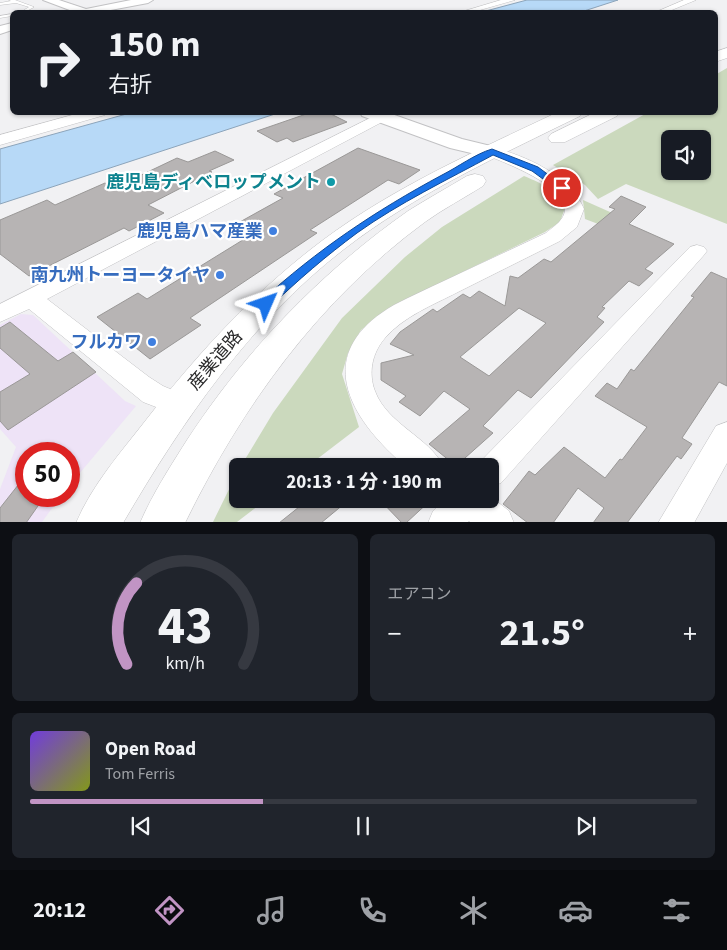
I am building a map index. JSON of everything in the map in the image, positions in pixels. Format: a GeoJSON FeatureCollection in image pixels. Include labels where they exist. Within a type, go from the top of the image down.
{"type":"FeatureCollection","features":[{"type":"Feature","properties":{"kind":"main road","name":"産業道路"},"geometry":{"type":"LineString","coordinates":[[162,522],[188,472],[228,407],[303,315],[368,254],[412,219],[503,156],[569,115]]}},
{"type":"Feature","properties":{"kind":"main road","name":"産業道路"},"geometry":{"type":"LineString","coordinates":[[98,522],[177,404],[266,304],[319,256],[383,211],[503,156],[604,115]]}},
{"type":"Feature","properties":{"kind":"street"},"geometry":{"type":"LineString","coordinates":[[33,0],[62,10]]}},
{"type":"Feature","properties":{"kind":"street"},"geometry":{"type":"LineString","coordinates":[[48,0],[79,10]]}},
{"type":"Feature","properties":{"kind":"street"},"geometry":{"type":"LineString","coordinates":[[96,10],[148,0]]}},
{"type":"Feature","properties":{"kind":"street"},"geometry":{"type":"LineString","coordinates":[[473,10],[511,0]]}},
{"type":"Feature","properties":{"kind":"street"},"geometry":{"type":"LineString","coordinates":[[665,10],[692,0]]}},
{"type":"Feature","properties":{"kind":"street"},"geometry":{"type":"LineString","coordinates":[[0,140],[89,115]]}},
{"type":"Feature","properties":{"kind":"street"},"geometry":{"type":"LineString","coordinates":[[0,314],[383,115]]}},
{"type":"Feature","properties":{"kind":"street"},"geometry":{"type":"LineString","coordinates":[[387,115],[458,144],[503,156],[535,169],[562,188],[574,205],[573,220],[564,230],[402,311],[384,322],[364,344],[358,361],[359,386],[370,413],[395,440],[417,458]]}},
{"type":"Feature","properties":{"kind":"street"},"geometry":{"type":"LineString","coordinates":[[499,463],[697,251]]}},
{"type":"Feature","properties":{"kind":"street"},"geometry":{"type":"LineString","coordinates":[[31,298],[139,384],[153,394],[177,404]]}},
{"type":"Feature","properties":{"kind":"street"},"geometry":{"type":"LineString","coordinates":[[675,522],[727,435]]}},
{"type":"Feature","properties":{"kind":"street"},"geometry":{"type":"LineString","coordinates":[[445,522],[458,508]]}},
{"type":"Feature","properties":{"kind":"street"},"geometry":{"type":"LineString","coordinates":[[479,508],[497,522]]}},
{"type":"Feature","properties":{"kind":"lane"},"geometry":{"type":"LineString","coordinates":[[0,4],[14,1],[32,8],[28,10]]}},
{"type":"Feature","properties":{"kind":"shaded area"},"geometry":{"type":"Polygon","coordinates":[[[21,314],[33,315],[125,401],[136,406],[80,473],[80,442],[15,442],[15,446],[0,429],[0,325],[21,314]]]}},
{"type":"Feature","properties":{"kind":"shaded area"},"geometry":{"type":"Polygon","coordinates":[[[15,450],[15,507],[53,507],[42,522],[0,522],[0,489],[15,450]]]}},
{"type":"Feature","properties":{"kind":"green space"},"geometry":{"type":"Polygon","coordinates":[[[727,68],[727,224],[626,184],[598,199],[585,185],[553,165],[643,115],[718,115],[718,73],[727,68]]]}},
{"type":"Feature","properties":{"kind":"green space"},"geometry":{"type":"Polygon","coordinates":[[[524,176],[553,191],[565,208],[560,222],[545,232],[395,305],[361,330],[348,353],[342,374],[359,427],[318,458],[246,458],[273,413],[342,318],[405,257],[442,227],[524,176]]]}},
{"type":"Feature","properties":{"kind":"green space"},"geometry":{"type":"Polygon","coordinates":[[[583,200],[619,216],[606,227],[585,219],[583,200]]]}},
{"type":"Feature","properties":{"kind":"green space"},"geometry":{"type":"Polygon","coordinates":[[[229,489],[229,508],[255,508],[237,522],[213,522],[229,489]]]}},
{"type":"Feature","properties":{"kind":"water"},"geometry":{"type":"Polygon","coordinates":[[[527,0],[618,0],[587,10],[490,10],[527,0]]]}},
{"type":"Feature","properties":{"kind":"water"},"geometry":{"type":"Polygon","coordinates":[[[123,115],[272,115],[0,204],[0,149],[123,115]]]}},
{"type":"Feature","properties":{"kind":"building"},"geometry":{"type":"Polygon","coordinates":[[[303,115],[333,115],[347,122],[293,142],[287,138],[277,142],[257,131],[303,115]]]}},
{"type":"Feature","properties":{"kind":"building"},"geometry":{"type":"Polygon","coordinates":[[[358,148],[420,170],[399,184],[388,180],[310,230],[317,233],[190,318],[201,325],[150,359],[97,317],[138,293],[147,299],[246,238],[229,228],[283,198],[274,194],[358,148]]]}},
{"type":"Feature","properties":{"kind":"building"},"geometry":{"type":"Polygon","coordinates":[[[215,151],[234,160],[209,171],[212,172],[148,205],[164,213],[129,231],[124,228],[29,276],[0,254],[0,220],[47,200],[55,205],[105,183],[114,188],[177,158],[188,162],[215,151]]]}},
{"type":"Feature","properties":{"kind":"building"},"geometry":{"type":"Polygon","coordinates":[[[621,196],[646,207],[629,224],[674,244],[645,269],[653,273],[639,286],[629,281],[602,307],[605,308],[597,317],[604,322],[531,398],[518,390],[483,426],[493,433],[465,458],[446,458],[429,444],[470,409],[444,391],[420,416],[399,402],[406,396],[381,380],[381,363],[414,355],[390,344],[400,332],[433,309],[437,312],[463,294],[470,298],[479,291],[505,306],[510,276],[518,278],[544,259],[551,262],[615,209],[609,207],[621,196]],[[519,308],[460,357],[489,376],[546,323],[519,308]]]}},
{"type":"Feature","properties":{"kind":"building"},"geometry":{"type":"Polygon","coordinates":[[[711,272],[727,279],[727,386],[719,382],[682,438],[692,444],[681,459],[677,456],[628,522],[594,522],[604,508],[578,488],[554,522],[527,522],[503,504],[529,471],[535,475],[564,447],[605,478],[620,459],[622,460],[647,427],[595,396],[607,383],[617,389],[631,369],[634,371],[694,297],[691,296],[711,272]]]}},
{"type":"Feature","properties":{"kind":"building"},"geometry":{"type":"Polygon","coordinates":[[[10,322],[58,361],[73,352],[96,372],[8,430],[0,421],[0,392],[30,374],[0,348],[0,328],[10,322]]]}},
{"type":"Feature","properties":{"kind":"building"},"geometry":{"type":"Polygon","coordinates":[[[15,489],[15,507],[37,507],[27,522],[0,522],[0,508],[15,489]]]}},
{"type":"Feature","properties":{"kind":"building"},"geometry":{"type":"Polygon","coordinates":[[[298,508],[339,508],[322,522],[280,522],[298,508]]]}},
{"type":"Feature","properties":{"kind":"building"},"geometry":{"type":"Polygon","coordinates":[[[388,508],[422,508],[407,522],[401,522],[388,508]]]}},
{"type":"Feature","properties":{"kind":"place","name":"鹿児島ディベロップメント"},"geometry":{"type":"Point","coordinates":[331,182]}},
{"type":"Feature","properties":{"kind":"place","name":"鹿児島ハマ産業"},"geometry":{"type":"Point","coordinates":[273,231]}},
{"type":"Feature","properties":{"kind":"place","name":"南九州トーヨータイヤ"},"geometry":{"type":"Point","coordinates":[220,275]}},
{"type":"Feature","properties":{"kind":"place","name":"フルカワ"},"geometry":{"type":"Point","coordinates":[152,342]}},
{"type":"Feature","properties":{"kind":"route"},"geometry":{"type":"LineString","coordinates":[[266,304],[333,245],[383,211],[492,152],[535,169],[562,188]]}}]}
